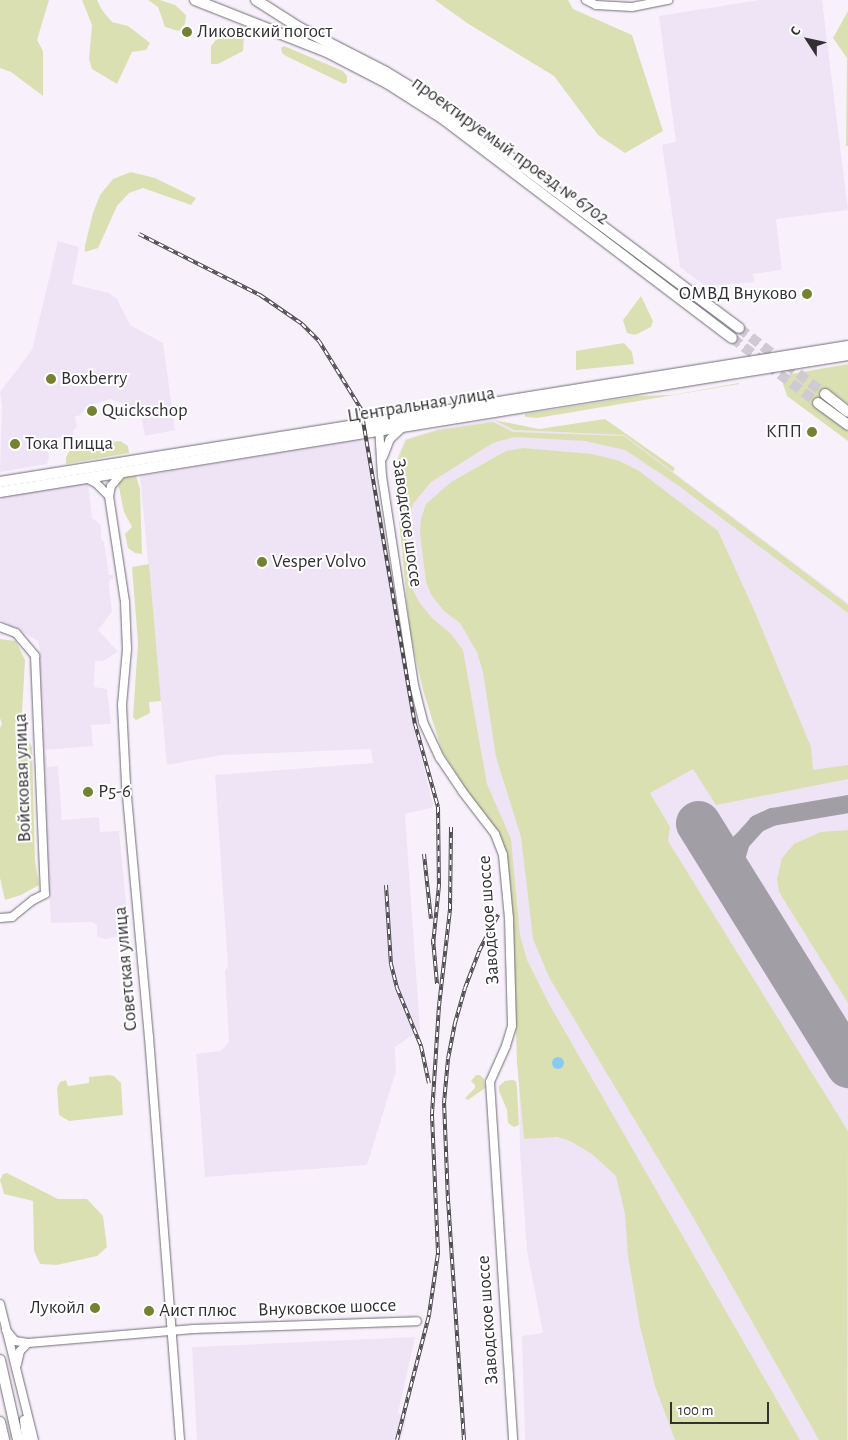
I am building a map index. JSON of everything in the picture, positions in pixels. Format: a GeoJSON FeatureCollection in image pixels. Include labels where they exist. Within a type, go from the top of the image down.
{"type":"FeatureCollection","features":[{"type":"Feature","properties":{"kind":"main road","name":"проектируемый проезд № 6702"},"geometry":{"type":"LineString","coordinates":[[195,0],[327,52],[373,76],[442,118],[732,338]]}},
{"type":"Feature","properties":{"kind":"main road","name":"проектируемый проезд № 6702"},"geometry":{"type":"LineString","coordinates":[[256,0],[300,28],[386,72],[440,105],[739,328]]}},
{"type":"Feature","properties":{"kind":"main road","name":"Центральная улица"},"geometry":{"type":"LineString","coordinates":[[0,492],[848,346]]}},
{"type":"Feature","properties":{"kind":"main road","name":"Центральная улица"},"geometry":{"type":"LineString","coordinates":[[0,482],[381,425],[406,426],[848,355]]}},
{"type":"Feature","properties":{"kind":"main road"},"geometry":{"type":"LineString","coordinates":[[825,394],[848,412]]}},
{"type":"Feature","properties":{"kind":"main road"},"geometry":{"type":"LineString","coordinates":[[818,403],[848,425]]}},
{"type":"Feature","properties":{"kind":"main road"},"geometry":{"type":"LineString","coordinates":[[0,1360],[18,1440]]}},
{"type":"Feature","properties":{"kind":"main road"},"geometry":{"type":"LineString","coordinates":[[0,1422],[4,1440]]}},
{"type":"Feature","properties":{"kind":"street"},"geometry":{"type":"LineString","coordinates":[[586,0],[596,5],[632,7],[668,0]]}},
{"type":"Feature","properties":{"kind":"street","name":"Заводское шоссе"},"geometry":{"type":"LineString","coordinates":[[381,425],[381,464],[414,685],[423,722],[440,758],[462,791],[495,834],[503,855],[509,918],[512,1026],[506,1046],[490,1082],[513,1440]]}},
{"type":"Feature","properties":{"kind":"street"},"geometry":{"type":"LineString","coordinates":[[381,464],[390,439],[406,426]]}},
{"type":"Feature","properties":{"kind":"street"},"geometry":{"type":"LineString","coordinates":[[86,478],[96,483],[109,496],[116,478],[124,471]]}},
{"type":"Feature","properties":{"kind":"street","name":"Советская улица"},"geometry":{"type":"LineString","coordinates":[[109,496],[125,602],[127,649],[122,713],[126,785],[173,1330],[180,1440]]}},
{"type":"Feature","properties":{"kind":"street","name":"Войсковая улица"},"geometry":{"type":"LineString","coordinates":[[0,627],[16,633],[34,656],[45,894],[33,900],[12,917],[0,918]]}},
{"type":"Feature","properties":{"kind":"street"},"geometry":{"type":"LineString","coordinates":[[0,1304],[34,1440]]}},
{"type":"Feature","properties":{"kind":"street","name":"Внуковское шоссе"},"geometry":{"type":"LineString","coordinates":[[28,1343],[173,1330],[417,1321]]}},
{"type":"Feature","properties":{"kind":"street"},"geometry":{"type":"LineString","coordinates":[[6,1330],[15,1341],[28,1343]]}},
{"type":"Feature","properties":{"kind":"street"},"geometry":{"type":"LineString","coordinates":[[16,1370],[20,1351],[28,1343]]}},
{"type":"Feature","properties":{"kind":"street"},"geometry":{"type":"LineString","coordinates":[[23,1397],[26,1440]]}},
{"type":"Feature","properties":{"kind":"shaded area"},"geometry":{"type":"Polygon","coordinates":[[[759,0],[822,0],[848,210],[776,219],[782,270],[753,274],[754,282],[705,286],[680,267],[662,145],[676,142],[659,16],[759,0]]]}},
{"type":"Feature","properties":{"kind":"shaded area"},"geometry":{"type":"Polygon","coordinates":[[[58,241],[79,247],[72,284],[109,293],[117,299],[130,325],[163,343],[175,430],[145,436],[140,410],[111,399],[87,406],[80,415],[75,417],[77,427],[73,431],[73,436],[46,439],[49,458],[47,464],[0,472],[2,406],[0,392],[32,350],[58,241]]]}},
{"type":"Feature","properties":{"kind":"shaded area"},"geometry":{"type":"Polygon","coordinates":[[[494,420],[514,430],[624,435],[848,603],[848,1440],[525,1440],[522,1336],[543,1333],[527,1251],[520,1152],[518,1022],[508,841],[416,634],[393,468],[405,439],[438,429],[494,420]]]}},
{"type":"Feature","properties":{"kind":"shaded area"},"geometry":{"type":"Polygon","coordinates":[[[361,439],[362,443],[365,443],[412,720],[433,805],[431,808],[405,814],[420,1030],[395,1047],[396,1071],[367,1165],[205,1177],[196,1054],[221,1051],[229,1042],[225,971],[228,966],[215,775],[373,763],[371,749],[222,755],[167,765],[140,476],[361,439]]]}},
{"type":"Feature","properties":{"kind":"shaded area"},"geometry":{"type":"Polygon","coordinates":[[[88,483],[92,518],[101,525],[101,539],[104,542],[109,575],[113,575],[109,585],[112,612],[98,630],[118,652],[103,661],[95,661],[94,687],[107,689],[111,724],[91,725],[93,746],[46,750],[47,767],[58,766],[62,820],[99,817],[100,832],[119,831],[129,934],[106,939],[97,937],[97,925],[92,922],[51,923],[39,729],[37,667],[40,650],[38,641],[0,620],[0,497],[88,483]]]}},
{"type":"Feature","properties":{"kind":"shaded area"},"geometry":{"type":"Polygon","coordinates":[[[415,1337],[398,1413],[407,1417],[401,1440],[197,1440],[192,1347],[415,1337]]]}},
{"type":"Feature","properties":{"kind":"green space"},"geometry":{"type":"Polygon","coordinates":[[[0,0],[49,0],[37,40],[43,51],[43,96],[11,72],[0,68],[0,0]]]}},
{"type":"Feature","properties":{"kind":"green space"},"geometry":{"type":"Polygon","coordinates":[[[82,0],[97,0],[102,10],[112,22],[128,26],[150,43],[146,50],[132,52],[117,84],[92,69],[89,59],[92,25],[82,0]]]}},
{"type":"Feature","properties":{"kind":"green space"},"geometry":{"type":"Polygon","coordinates":[[[148,0],[160,0],[175,5],[186,15],[185,24],[179,31],[165,27],[158,7],[148,0]]]}},
{"type":"Feature","properties":{"kind":"green space"},"geometry":{"type":"Polygon","coordinates":[[[435,0],[568,0],[573,9],[632,35],[663,131],[625,153],[598,135],[554,76],[467,23],[435,0]]]}},
{"type":"Feature","properties":{"kind":"green space"},"geometry":{"type":"Polygon","coordinates":[[[848,11],[848,146],[846,146],[847,58],[833,38],[848,11]]]}},
{"type":"Feature","properties":{"kind":"green space"},"geometry":{"type":"Polygon","coordinates":[[[237,31],[244,35],[243,51],[218,64],[211,64],[211,46],[216,40],[237,31]]]}},
{"type":"Feature","properties":{"kind":"green space"},"geometry":{"type":"Polygon","coordinates":[[[284,46],[343,71],[347,76],[347,82],[344,84],[286,56],[282,53],[281,48],[284,46]]]}},
{"type":"Feature","properties":{"kind":"green space"},"geometry":{"type":"Polygon","coordinates":[[[131,172],[155,178],[196,198],[191,205],[143,188],[129,193],[117,206],[98,248],[85,252],[93,213],[100,195],[113,179],[131,172]]]}},
{"type":"Feature","properties":{"kind":"green space"},"geometry":{"type":"Polygon","coordinates":[[[641,296],[653,321],[651,327],[635,335],[627,333],[623,320],[641,296]]]}},
{"type":"Feature","properties":{"kind":"green space"},"geometry":{"type":"Polygon","coordinates":[[[624,343],[632,352],[634,364],[576,370],[576,351],[624,343]]]}},
{"type":"Feature","properties":{"kind":"green space"},"geometry":{"type":"Polygon","coordinates":[[[848,364],[848,404],[828,389],[816,406],[848,431],[848,441],[787,396],[783,384],[786,376],[791,374],[848,364]]]}},
{"type":"Feature","properties":{"kind":"green space"},"geometry":{"type":"Polygon","coordinates":[[[739,384],[537,418],[525,417],[525,414],[637,396],[672,395],[739,384]]]}},
{"type":"Feature","properties":{"kind":"green space"},"geometry":{"type":"Polygon","coordinates":[[[605,419],[675,468],[673,472],[624,435],[514,430],[494,420],[539,429],[605,419]]]}},
{"type":"Feature","properties":{"kind":"green space"},"geometry":{"type":"Polygon","coordinates":[[[493,422],[513,432],[624,436],[848,605],[848,613],[679,486],[625,450],[585,441],[514,437],[493,443],[431,482],[413,504],[405,527],[412,588],[419,602],[433,619],[451,634],[463,650],[487,784],[511,839],[520,935],[527,960],[548,1002],[800,1440],[675,1440],[655,1386],[640,1326],[628,1256],[625,1214],[616,1176],[592,1154],[570,1141],[557,1137],[524,1139],[517,1063],[512,921],[504,849],[442,751],[423,690],[410,633],[394,469],[406,440],[438,430],[493,422]]]}},
{"type":"Feature","properties":{"kind":"green space"},"geometry":{"type":"Polygon","coordinates":[[[120,441],[128,446],[129,453],[66,464],[66,457],[70,450],[77,447],[120,441]]]}},
{"type":"Feature","properties":{"kind":"green space"},"geometry":{"type":"Polygon","coordinates":[[[523,448],[592,454],[620,461],[639,471],[718,531],[755,612],[811,747],[813,770],[848,765],[848,779],[716,805],[693,769],[650,793],[670,827],[668,841],[848,1131],[847,1440],[819,1440],[689,1210],[550,979],[533,939],[521,837],[496,757],[483,672],[477,652],[460,623],[444,611],[432,596],[426,582],[420,534],[421,519],[426,504],[451,482],[506,451],[523,448]]]}},
{"type":"Feature","properties":{"kind":"green space"},"geometry":{"type":"Polygon","coordinates":[[[136,476],[140,489],[142,554],[135,553],[128,548],[125,534],[132,527],[124,512],[118,483],[126,477],[136,476]]]}},
{"type":"Feature","properties":{"kind":"green space"},"geometry":{"type":"Polygon","coordinates":[[[149,564],[161,701],[149,702],[150,713],[136,720],[133,717],[138,643],[132,567],[149,564]]]}},
{"type":"Feature","properties":{"kind":"green space"},"geometry":{"type":"Polygon","coordinates":[[[0,639],[16,641],[25,660],[21,730],[32,747],[35,861],[39,885],[21,895],[5,900],[0,878],[0,728],[2,724],[0,718],[0,639]]]}},
{"type":"Feature","properties":{"kind":"green space"},"geometry":{"type":"Polygon","coordinates":[[[848,830],[848,1003],[779,892],[777,879],[782,858],[794,844],[821,832],[848,830]]]}},
{"type":"Feature","properties":{"kind":"green space"},"geometry":{"type":"Polygon","coordinates":[[[476,1075],[480,1075],[484,1079],[485,1088],[468,1100],[465,1098],[475,1088],[471,1081],[476,1075]]]}},
{"type":"Feature","properties":{"kind":"green space"},"geometry":{"type":"Polygon","coordinates":[[[114,1076],[121,1083],[123,1115],[69,1121],[59,1115],[57,1088],[60,1082],[66,1080],[68,1086],[89,1083],[89,1077],[114,1076]]]}},
{"type":"Feature","properties":{"kind":"green space"},"geometry":{"type":"Polygon","coordinates":[[[505,1081],[516,1081],[517,1087],[519,1125],[514,1127],[508,1123],[507,1110],[499,1091],[499,1086],[505,1081]]]}},
{"type":"Feature","properties":{"kind":"green space"},"geometry":{"type":"Polygon","coordinates":[[[7,1173],[58,1199],[87,1199],[103,1216],[107,1247],[97,1256],[57,1265],[40,1264],[34,1251],[33,1201],[4,1194],[0,1180],[3,1174],[7,1173]]]}},
{"type":"Feature","properties":{"kind":"water"},"geometry":{"type":"Polygon","coordinates":[[[558,1057],[564,1063],[558,1069],[552,1063],[558,1057]]]}},
{"type":"Feature","properties":{"kind":"taxiway"},"geometry":{"type":"LineString","coordinates":[[742,893],[736,874],[736,859],[741,842],[757,824],[772,817],[848,804]]}},
{"type":"Feature","properties":{"kind":"runway"},"geometry":{"type":"LineString","coordinates":[[698,823],[848,1065]]}},
{"type":"Feature","properties":{"kind":"tunnel"},"geometry":{"type":"LineString","coordinates":[[739,328],[825,394]]}},
{"type":"Feature","properties":{"kind":"tunnel"},"geometry":{"type":"LineString","coordinates":[[732,338],[818,403]]}},
{"type":"Feature","properties":{"kind":"railway"},"geometry":{"type":"LineString","coordinates":[[139,234],[260,295],[302,324],[319,341],[361,409],[415,724],[438,807],[439,885],[433,945]]}},
{"type":"Feature","properties":{"kind":"railway"},"geometry":{"type":"LineString","coordinates":[[397,1440],[429,1315],[438,1253],[432,1114],[439,1006],[450,909],[451,827]]}},
{"type":"Feature","properties":{"kind":"railway"},"geometry":{"type":"LineString","coordinates":[[424,854],[431,919]]}},
{"type":"Feature","properties":{"kind":"railway"},"geometry":{"type":"LineString","coordinates":[[386,885],[391,964],[397,988],[421,1046],[429,1083]]}},
{"type":"Feature","properties":{"kind":"railway"},"geometry":{"type":"LineString","coordinates":[[464,1440],[448,1201],[444,1103],[448,1059],[455,1023],[465,988],[479,951],[498,915]]}},
{"type":"Feature","properties":{"kind":"railway"},"geometry":{"type":"LineString","coordinates":[[433,939],[437,984]]}},
{"type":"Feature","properties":{"kind":"place","name":"Ликовский погост"},"geometry":{"type":"Point","coordinates":[187,32]}},
{"type":"Feature","properties":{"kind":"place","name":"ОМВД Внуково"},"geometry":{"type":"Point","coordinates":[807,294]}},
{"type":"Feature","properties":{"kind":"place","name":"Boxberry"},"geometry":{"type":"Point","coordinates":[51,379]}},
{"type":"Feature","properties":{"kind":"place","name":"Quickschop"},"geometry":{"type":"Point","coordinates":[92,411]}},
{"type":"Feature","properties":{"kind":"place","name":"КПП"},"geometry":{"type":"Point","coordinates":[812,432]}},
{"type":"Feature","properties":{"kind":"place","name":"Тока Пицца"},"geometry":{"type":"Point","coordinates":[15,444]}},
{"type":"Feature","properties":{"kind":"place","name":"Vesper Volvo"},"geometry":{"type":"Point","coordinates":[262,562]}},
{"type":"Feature","properties":{"kind":"place","name":"Р5-6"},"geometry":{"type":"Point","coordinates":[88,792]}},
{"type":"Feature","properties":{"kind":"place","name":"Лукойл"},"geometry":{"type":"Point","coordinates":[95,1308]}},
{"type":"Feature","properties":{"kind":"place","name":"Аист плюс"},"geometry":{"type":"Point","coordinates":[149,1311]}}]}
